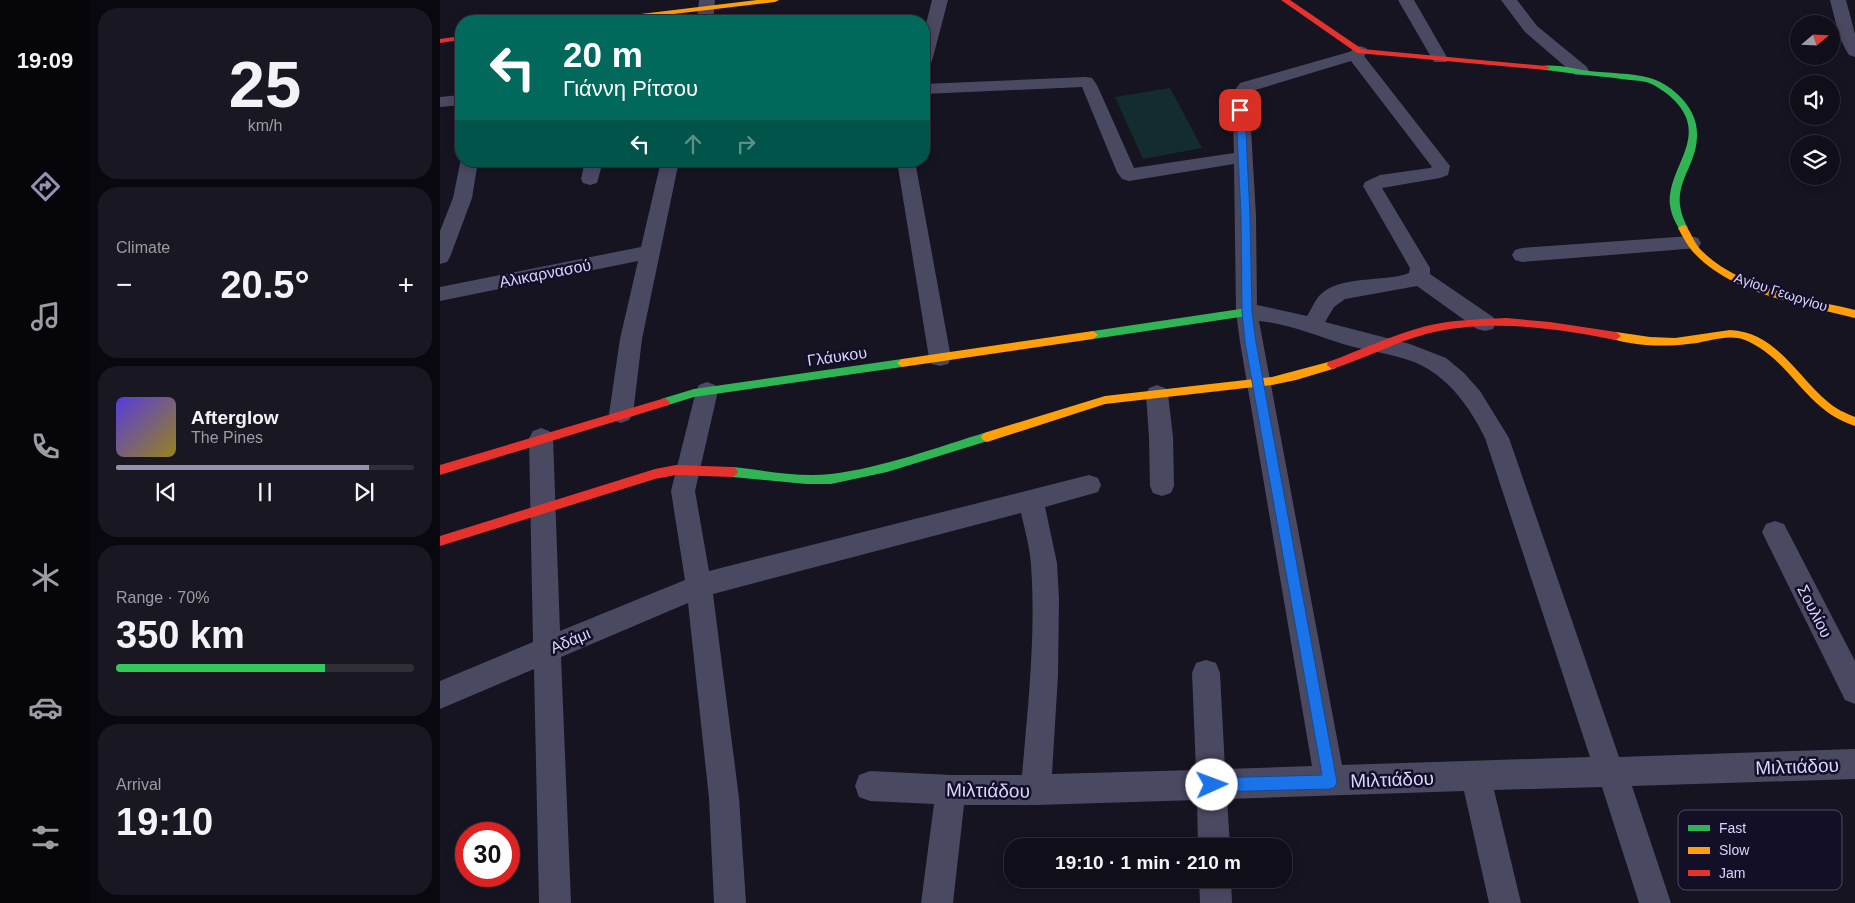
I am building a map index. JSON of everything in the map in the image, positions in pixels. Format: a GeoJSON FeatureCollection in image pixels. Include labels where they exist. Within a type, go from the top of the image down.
{"type":"FeatureCollection","features":[{"type":"Feature","properties":{"kind":"street"},"geometry":{"type":"LineString","coordinates":[[657,15],[775,0]]}},
{"type":"Feature","properties":{"kind":"street"},"geometry":{"type":"LineString","coordinates":[[930,38],[940,0]]}},
{"type":"Feature","properties":{"kind":"street"},"geometry":{"type":"LineString","coordinates":[[1285,0],[1357,53],[1441,166],[1441,171],[1433,174],[1380,181],[1372,186],[1420,268],[1419,277]]}},
{"type":"Feature","properties":{"kind":"street"},"geometry":{"type":"LineString","coordinates":[[1406,0],[1440,58]]}},
{"type":"Feature","properties":{"kind":"street"},"geometry":{"type":"LineString","coordinates":[[1509,0],[1531,29],[1581,71]]}},
{"type":"Feature","properties":{"kind":"street"},"geometry":{"type":"LineString","coordinates":[[1838,0],[1846,32],[1855,52]]}},
{"type":"Feature","properties":{"kind":"street"},"geometry":{"type":"LineString","coordinates":[[440,41],[455,39]]}},
{"type":"Feature","properties":{"kind":"street"},"geometry":{"type":"LineString","coordinates":[[1330,782],[1258,385],[1247,312],[1240,94],[1242,90],[1357,53]]}},
{"type":"Feature","properties":{"kind":"street","name":"Αγίου Γεωργίου"},"geometry":{"type":"LineString","coordinates":[[1357,53],[1440,58],[1581,71],[1654,82],[1672,93],[1687,110],[1692,122],[1693,136],[1687,158],[1677,181],[1674,201],[1680,224],[1691,243],[1716,266],[1742,281],[1794,298],[1855,314]]}},
{"type":"Feature","properties":{"kind":"street"},"geometry":{"type":"LineString","coordinates":[[930,89],[1086,82],[1129,175],[1243,157]]}},
{"type":"Feature","properties":{"kind":"street"},"geometry":{"type":"LineString","coordinates":[[440,102],[455,101]]}},
{"type":"Feature","properties":{"kind":"street"},"geometry":{"type":"LineString","coordinates":[[440,257],[458,208],[469,167]]}},
{"type":"Feature","properties":{"kind":"street"},"geometry":{"type":"LineString","coordinates":[[590,179],[593,167]]}},
{"type":"Feature","properties":{"kind":"street"},"geometry":{"type":"LineString","coordinates":[[620,414],[632,339],[669,167]]}},
{"type":"Feature","properties":{"kind":"street"},"geometry":{"type":"LineString","coordinates":[[907,167],[940,358]]}},
{"type":"Feature","properties":{"kind":"street"},"geometry":{"type":"LineString","coordinates":[[1522,255],[1691,243]]}},
{"type":"Feature","properties":{"kind":"street","name":"Αλικαρνασού"},"geometry":{"type":"LineString","coordinates":[[440,294],[650,252]]}},
{"type":"Feature","properties":{"kind":"street"},"geometry":{"type":"LineString","coordinates":[[1419,277],[1485,323]]}},
{"type":"Feature","properties":{"kind":"street"},"geometry":{"type":"LineString","coordinates":[[1313,325],[1330,298],[1360,288],[1408,282],[1419,277]]}},
{"type":"Feature","properties":{"kind":"street"},"geometry":{"type":"LineString","coordinates":[[1247,312],[1271,314],[1425,358],[1437,364],[1461,384],[1488,421],[1497,438],[1655,903]]}},
{"type":"Feature","properties":{"kind":"street","name":"Γλάυκου"},"geometry":{"type":"LineString","coordinates":[[440,470],[681,396],[1247,312]]}},
{"type":"Feature","properties":{"kind":"street"},"geometry":{"type":"LineString","coordinates":[[440,541],[655,474],[687,469],[812,479],[836,478],[904,462],[1106,400],[1258,385],[1323,368],[1381,345],[1441,327],[1485,323],[1546,325],[1629,338],[1669,342],[1730,334],[1742,335],[1754,340],[1777,355],[1793,370],[1820,403],[1844,418],[1855,422]]}},
{"type":"Feature","properties":{"kind":"street"},"geometry":{"type":"LineString","coordinates":[[707,391],[702,417],[687,469],[683,494],[699,586],[724,798],[730,903]]}},
{"type":"Feature","properties":{"kind":"street"},"geometry":{"type":"LineString","coordinates":[[1157,394],[1161,437],[1162,486]]}},
{"type":"Feature","properties":{"kind":"street"},"geometry":{"type":"LineString","coordinates":[[541,438],[549,649],[555,903]]}},
{"type":"Feature","properties":{"kind":"street","name":"Αδάμι"},"geometry":{"type":"LineString","coordinates":[[440,695],[699,586],[1089,485]]}},
{"type":"Feature","properties":{"kind":"street"},"geometry":{"type":"LineString","coordinates":[[1031,499],[1044,563],[1046,599],[1044,675],[1036,790]]}},
{"type":"Feature","properties":{"kind":"street","name":"Σουλίου"},"geometry":{"type":"LineString","coordinates":[[1775,532],[1855,690]]}},
{"type":"Feature","properties":{"kind":"street"},"geometry":{"type":"LineString","coordinates":[[1206,672],[1214,838]]}},
{"type":"Feature","properties":{"kind":"street","name":"Μιλτιάδου"},"geometry":{"type":"LineString","coordinates":[[870,786],[951,790],[1036,790],[1855,764]]}},
{"type":"Feature","properties":{"kind":"street"},"geometry":{"type":"LineString","coordinates":[[1476,777],[1505,903]]}},
{"type":"Feature","properties":{"kind":"street"},"geometry":{"type":"LineString","coordinates":[[937,903],[951,790]]}},
{"type":"Feature","properties":{"kind":"street"},"geometry":{"type":"LineString","coordinates":[[1215,888],[1216,903]]}},
{"type":"Feature","properties":{"kind":"green space"},"geometry":{"type":"Polygon","coordinates":[[[1170,88],[1202,148],[1143,159],[1115,97],[1170,88]]]}},
{"type":"Feature","properties":{"kind":"traffic: fast"},"geometry":{"type":"LineString","coordinates":[[1546,68],[1648,80],[1667,90],[1682,104],[1692,122],[1693,133],[1689,155],[1675,195],[1677,216],[1683,228]]}},
{"type":"Feature","properties":{"kind":"traffic: fast"},"geometry":{"type":"LineString","coordinates":[[1093,335],[1247,312]]}},
{"type":"Feature","properties":{"kind":"traffic: fast"},"geometry":{"type":"LineString","coordinates":[[665,402],[694,393],[902,363]]}},
{"type":"Feature","properties":{"kind":"traffic: fast"},"geometry":{"type":"LineString","coordinates":[[732,472],[806,479],[831,479],[887,467],[987,437]]}},
{"type":"Feature","properties":{"kind":"traffic: slow"},"geometry":{"type":"LineString","coordinates":[[649,15],[775,0]]}},
{"type":"Feature","properties":{"kind":"traffic: slow"},"geometry":{"type":"LineString","coordinates":[[1683,228],[1697,251],[1711,264],[1729,275],[1793,299],[1855,314]]}},
{"type":"Feature","properties":{"kind":"traffic: slow"},"geometry":{"type":"LineString","coordinates":[[1616,336],[1667,342],[1730,334],[1745,336],[1757,341],[1778,356],[1826,406],[1855,422]]}},
{"type":"Feature","properties":{"kind":"traffic: slow"},"geometry":{"type":"LineString","coordinates":[[902,363],[1093,335]]}},
{"type":"Feature","properties":{"kind":"traffic: slow"},"geometry":{"type":"LineString","coordinates":[[987,437],[1105,400],[1272,381],[1332,365]]}},
{"type":"Feature","properties":{"kind":"traffic: jam"},"geometry":{"type":"LineString","coordinates":[[1285,0],[1360,51],[1546,68]]}},
{"type":"Feature","properties":{"kind":"traffic: jam"},"geometry":{"type":"LineString","coordinates":[[440,41],[455,39]]}},
{"type":"Feature","properties":{"kind":"traffic: jam"},"geometry":{"type":"LineString","coordinates":[[1332,365],[1413,334],[1462,324],[1484,322],[1528,323],[1616,336]]}},
{"type":"Feature","properties":{"kind":"traffic: jam"},"geometry":{"type":"LineString","coordinates":[[440,470],[665,402]]}},
{"type":"Feature","properties":{"kind":"traffic: jam"},"geometry":{"type":"LineString","coordinates":[[440,541],[655,474],[676,470],[732,472]]}},
{"type":"Feature","properties":{"kind":"route"},"geometry":{"type":"LineString","coordinates":[[1212,785],[1330,782],[1250,342],[1247,312],[1246,216],[1240,110]]}}]}
